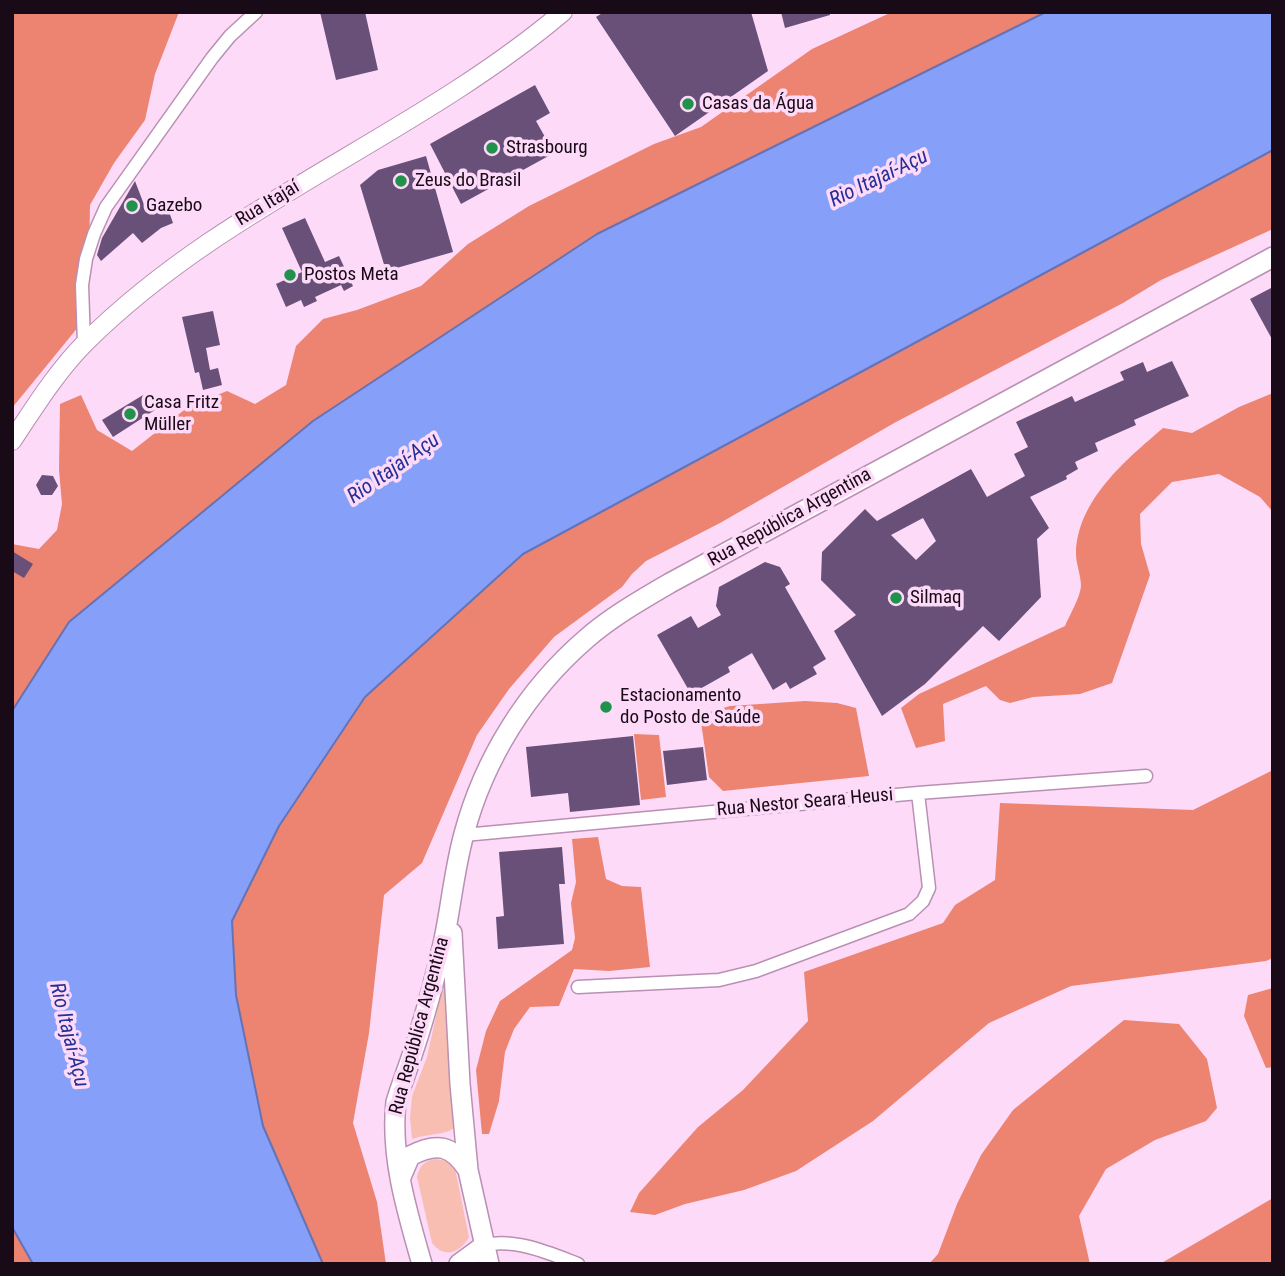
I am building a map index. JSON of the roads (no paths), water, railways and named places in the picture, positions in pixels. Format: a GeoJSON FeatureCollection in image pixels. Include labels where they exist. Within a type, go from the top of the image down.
{"type":"FeatureCollection","features":[{"type":"Feature","properties":{"kind":"main road","name":"Rua Itajaí"},"geometry":{"type":"LineString","coordinates":[[12,441],[84,344],[154,281],[236,223],[417,117],[518,49],[563,12]]}},
{"type":"Feature","properties":{"kind":"main road","name":"Rua República Argentina"},"geometry":{"type":"LineString","coordinates":[[422,1264],[401,1177],[394,1134],[396,1102],[429,1002],[464,835],[475,796],[488,767],[520,713],[555,669],[587,638],[620,614],[684,575],[1273,257]]}},
{"type":"Feature","properties":{"kind":"main road","name":"Rua República Argentina"},"geometry":{"type":"LineString","coordinates":[[450,911],[468,1170],[487,1254]]}},
{"type":"Feature","properties":{"kind":"main road"},"geometry":{"type":"LineString","coordinates":[[401,1177],[410,1156],[432,1147],[443,1147],[451,1151],[461,1159],[468,1170]]}},
{"type":"Feature","properties":{"kind":"main road"},"geometry":{"type":"LineString","coordinates":[[414,1237],[424,1253],[437,1264]]}},
{"type":"Feature","properties":{"kind":"main road"},"geometry":{"type":"LineString","coordinates":[[459,1264],[487,1254]]}},
{"type":"Feature","properties":{"kind":"street"},"geometry":{"type":"LineString","coordinates":[[84,344],[82,285],[86,259],[106,207],[212,58],[230,36],[256,12]]}},
{"type":"Feature","properties":{"kind":"street","name":"Rua Nestor Seara Heusi"},"geometry":{"type":"LineString","coordinates":[[464,835],[918,793],[1146,776]]}},
{"type":"Feature","properties":{"kind":"street"},"geometry":{"type":"LineString","coordinates":[[578,987],[719,980],[756,971],[909,914],[923,901],[929,888],[918,793]]}},
{"type":"Feature","properties":{"kind":"street"},"geometry":{"type":"LineString","coordinates":[[487,1254],[499,1242],[536,1249],[578,1264]]}},
{"type":"Feature","properties":{"kind":"water","name":"Rio Itajaí-Açu"},"geometry":{"type":"Polygon","coordinates":[[[1046,12],[1273,12],[1273,150],[523,554],[365,697],[279,826],[232,921],[236,995],[263,1126],[323,1264],[33,1264],[12,1227],[12,711],[69,622],[313,421],[597,234],[1046,12]]]}},
{"type":"Feature","properties":{"kind":"place","name":"Casas da Água"},"geometry":{"type":"Point","coordinates":[688,104]}},
{"type":"Feature","properties":{"kind":"place","name":"Strasbourg"},"geometry":{"type":"Point","coordinates":[492,148]}},
{"type":"Feature","properties":{"kind":"place","name":"Zeus do Brasil"},"geometry":{"type":"Point","coordinates":[401,181]}},
{"type":"Feature","properties":{"kind":"place","name":"Gazebo"},"geometry":{"type":"Point","coordinates":[132,206]}},
{"type":"Feature","properties":{"kind":"place","name":"Postos Meta"},"geometry":{"type":"Point","coordinates":[290,275]}},
{"type":"Feature","properties":{"kind":"place","name":"Casa Fritz Müller"},"geometry":{"type":"Point","coordinates":[130,414]}},
{"type":"Feature","properties":{"kind":"place","name":"Silmaq"},"geometry":{"type":"Point","coordinates":[896,598]}},
{"type":"Feature","properties":{"kind":"place","name":"Estacionamento do Posto de Saúde"},"geometry":{"type":"Point","coordinates":[606,707]}}]}
